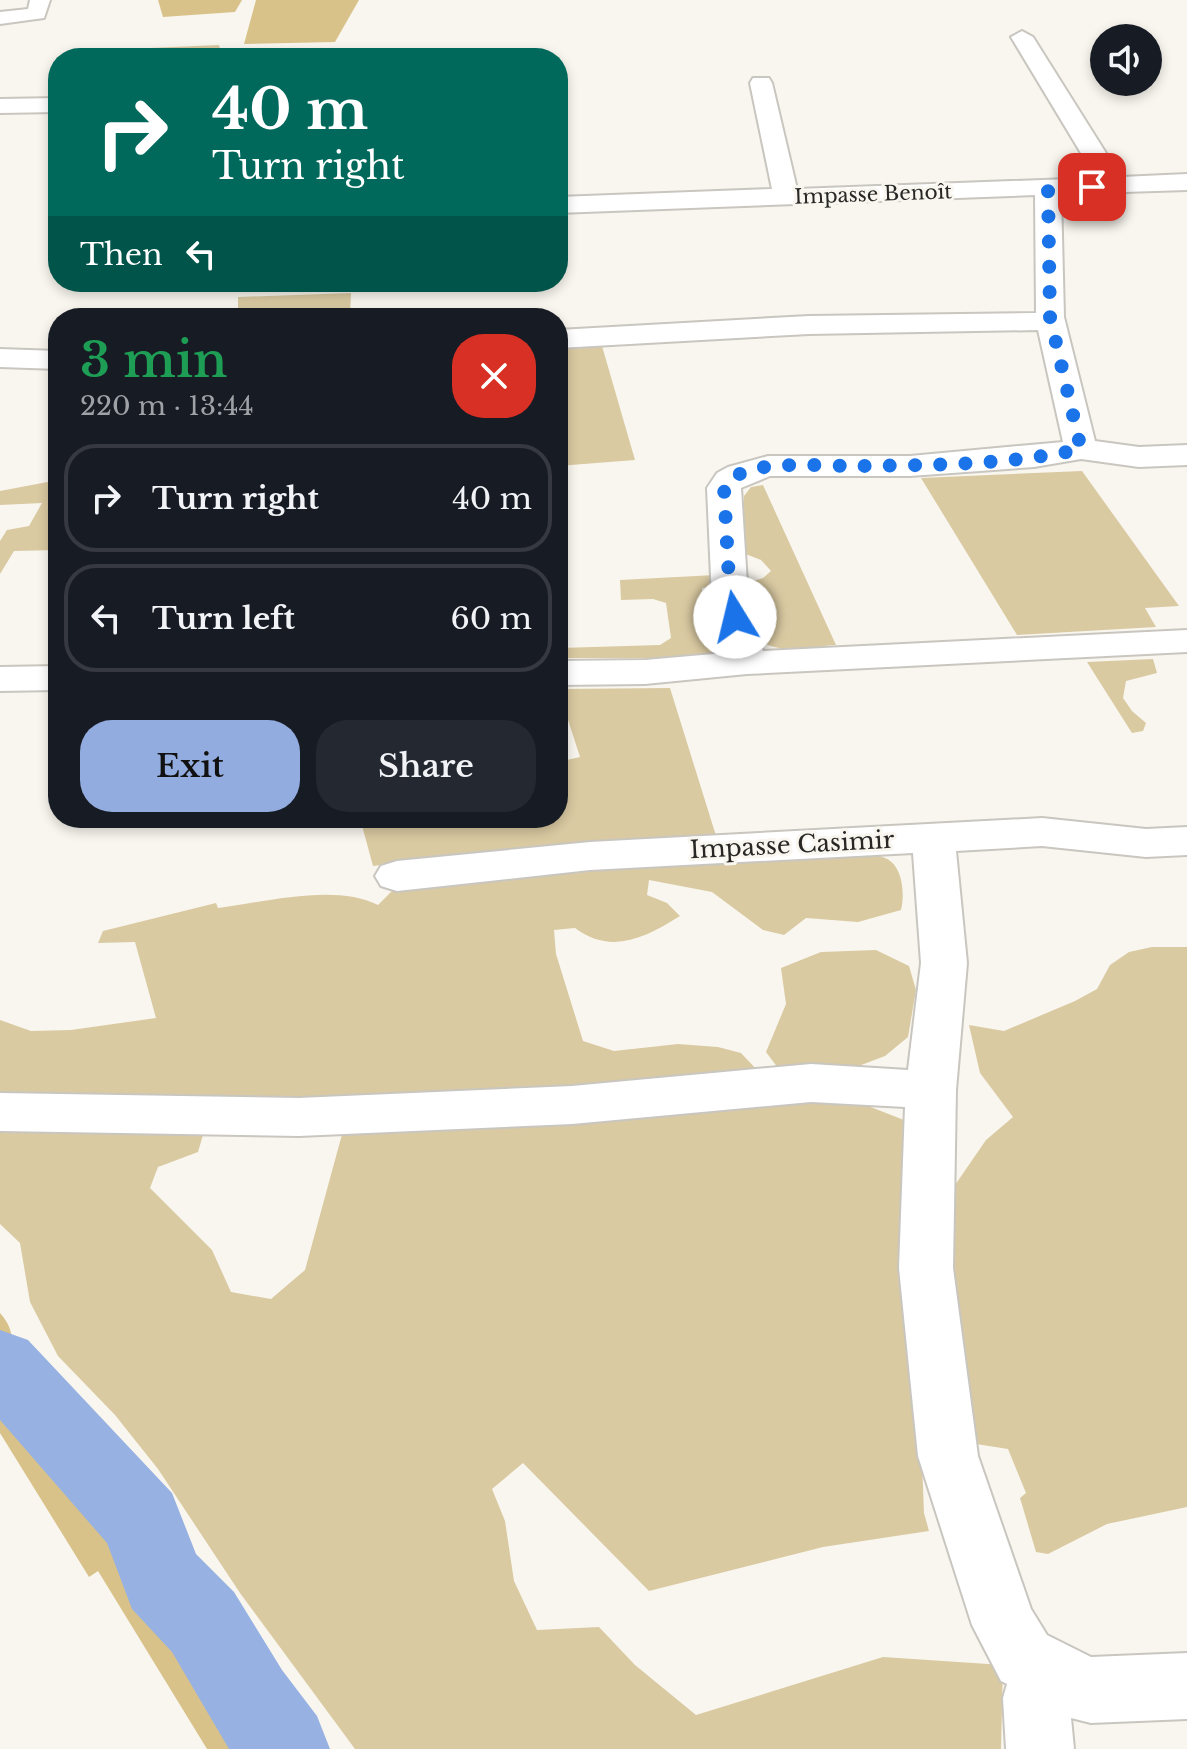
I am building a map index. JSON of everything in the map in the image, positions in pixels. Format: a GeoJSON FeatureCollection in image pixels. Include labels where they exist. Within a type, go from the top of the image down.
{"type":"FeatureCollection","features":[{"type":"Feature","properties":{"kind":"street"},"geometry":{"type":"LineString","coordinates":[[0,18],[37,14],[40,0]]}},
{"type":"Feature","properties":{"kind":"street"},"geometry":{"type":"LineString","coordinates":[[1022,37],[1114,186]]}},
{"type":"Feature","properties":{"kind":"street"},"geometry":{"type":"LineString","coordinates":[[761,83],[786,197]]}},
{"type":"Feature","properties":{"kind":"street"},"geometry":{"type":"LineString","coordinates":[[0,106],[48,105]]}},
{"type":"Feature","properties":{"kind":"street","name":"Impasse Benoît"},"geometry":{"type":"LineString","coordinates":[[568,205],[1187,182]]}},
{"type":"Feature","properties":{"kind":"street"},"geometry":{"type":"LineString","coordinates":[[1048,188],[1050,321],[1081,449]]}},
{"type":"Feature","properties":{"kind":"street"},"geometry":{"type":"LineString","coordinates":[[568,338],[809,325],[1050,321]]}},
{"type":"Feature","properties":{"kind":"street"},"geometry":{"type":"LineString","coordinates":[[0,358],[48,360]]}},
{"type":"Feature","properties":{"kind":"street"},"geometry":{"type":"LineString","coordinates":[[747,663],[730,599],[724,488],[729,480],[768,466],[910,466],[1034,457],[1081,449],[1139,457],[1187,455]]}},
{"type":"Feature","properties":{"kind":"street"},"geometry":{"type":"LineString","coordinates":[[568,673],[645,672],[747,663],[1187,641]]}},
{"type":"Feature","properties":{"kind":"street"},"geometry":{"type":"LineString","coordinates":[[0,679],[48,678]]}},
{"type":"Feature","properties":{"kind":"street","name":"Impasse Casimir"},"geometry":{"type":"LineString","coordinates":[[397,876],[590,856],[1042,832],[1146,843],[1187,841]]}},
{"type":"Feature","properties":{"kind":"street"},"geometry":{"type":"LineString","coordinates":[[933,837],[944,963],[931,1090],[926,1268],[948,1456],[1004,1625],[1024,1658],[1068,1684],[1091,1690],[1187,1686]]}},
{"type":"Feature","properties":{"kind":"street"},"geometry":{"type":"LineString","coordinates":[[0,1112],[299,1117],[572,1105],[811,1083],[931,1090]]}},
{"type":"Feature","properties":{"kind":"street"},"geometry":{"type":"LineString","coordinates":[[1040,1749],[1036,1698],[1044,1669]]}},
{"type":"Feature","properties":{"kind":"shaded area"},"geometry":{"type":"Polygon","coordinates":[[[158,0],[242,0],[235,12],[163,17],[158,0]]]}},
{"type":"Feature","properties":{"kind":"shaded area"},"geometry":{"type":"Polygon","coordinates":[[[256,0],[359,0],[335,42],[244,44],[256,0]]]}},
{"type":"Feature","properties":{"kind":"shaded area"},"geometry":{"type":"Polygon","coordinates":[[[219,45],[220,48],[151,48],[219,45]]]}},
{"type":"Feature","properties":{"kind":"shaded area"},"geometry":{"type":"Polygon","coordinates":[[[351,293],[350,308],[238,308],[238,297],[351,293]]]}},
{"type":"Feature","properties":{"kind":"shaded area"},"geometry":{"type":"Polygon","coordinates":[[[602,346],[635,460],[568,465],[568,348],[602,346]]]}},
{"type":"Feature","properties":{"kind":"shaded area"},"geometry":{"type":"Polygon","coordinates":[[[1082,471],[1179,606],[1145,608],[1156,627],[1017,635],[921,478],[1082,471]]]}},
{"type":"Feature","properties":{"kind":"shaded area"},"geometry":{"type":"Polygon","coordinates":[[[48,482],[48,550],[14,551],[0,574],[0,541],[7,530],[29,526],[42,503],[0,505],[0,491],[48,482]]]}},
{"type":"Feature","properties":{"kind":"shaded area"},"geometry":{"type":"Polygon","coordinates":[[[763,485],[836,645],[776,647],[757,637],[752,627],[747,583],[763,578],[771,571],[761,560],[743,553],[744,496],[751,487],[763,485]]]}},
{"type":"Feature","properties":{"kind":"shaded area"},"geometry":{"type":"Polygon","coordinates":[[[715,575],[714,586],[702,588],[702,604],[715,606],[716,650],[702,658],[568,658],[568,648],[660,645],[671,638],[666,603],[653,599],[621,600],[620,580],[715,575]]]}},
{"type":"Feature","properties":{"kind":"shaded area"},"geometry":{"type":"Polygon","coordinates":[[[1153,659],[1157,673],[1126,681],[1123,698],[1146,723],[1143,731],[1132,733],[1087,662],[1153,659]]]}},
{"type":"Feature","properties":{"kind":"shaded area"},"geometry":{"type":"Polygon","coordinates":[[[670,688],[717,839],[509,849],[373,866],[363,828],[568,828],[568,760],[580,757],[568,720],[568,689],[670,688]]]}},
{"type":"Feature","properties":{"kind":"shaded area"},"geometry":{"type":"Polygon","coordinates":[[[853,854],[882,857],[896,867],[903,896],[901,910],[858,922],[806,918],[784,935],[763,930],[712,892],[649,880],[647,895],[667,903],[680,916],[641,937],[615,942],[602,941],[575,928],[554,930],[556,954],[583,1041],[614,1051],[678,1044],[718,1047],[741,1053],[759,1072],[391,1103],[0,1098],[0,1020],[31,1031],[71,1030],[156,1018],[135,942],[98,943],[103,931],[216,903],[218,908],[300,896],[342,895],[378,905],[403,880],[606,861],[670,866],[853,854]]]}},
{"type":"Feature","properties":{"kind":"shaded area"},"geometry":{"type":"Polygon","coordinates":[[[1152,947],[1187,947],[1187,1507],[1107,1524],[1048,1554],[1036,1552],[1020,1498],[1026,1493],[1008,1449],[976,1444],[942,1261],[955,1185],[986,1140],[1013,1117],[980,1073],[969,1025],[1004,1031],[1075,1001],[1097,989],[1110,965],[1129,952],[1152,947]]]}},
{"type":"Feature","properties":{"kind":"shaded area"},"geometry":{"type":"Polygon","coordinates":[[[876,950],[909,966],[916,990],[908,1037],[885,1056],[856,1067],[784,1076],[766,1052],[786,1004],[781,968],[821,952],[876,950]]]}},
{"type":"Feature","properties":{"kind":"shaded area"},"geometry":{"type":"Polygon","coordinates":[[[800,1094],[868,1106],[904,1120],[911,1180],[924,1513],[929,1531],[823,1547],[649,1591],[523,1463],[492,1489],[505,1521],[514,1581],[537,1630],[599,1627],[635,1665],[696,1715],[883,1657],[1003,1665],[1001,1749],[355,1749],[240,1593],[158,1469],[115,1415],[58,1356],[30,1302],[20,1243],[0,1224],[0,1130],[164,1131],[203,1135],[198,1152],[158,1167],[150,1188],[212,1250],[231,1292],[271,1299],[305,1270],[344,1127],[800,1094]]]}},
{"type":"Feature","properties":{"kind":"shaded area"},"geometry":{"type":"Polygon","coordinates":[[[0,1313],[11,1332],[12,1346],[6,1366],[14,1378],[26,1380],[38,1396],[66,1411],[65,1419],[71,1435],[89,1454],[135,1477],[144,1497],[145,1525],[175,1542],[167,1567],[174,1586],[201,1607],[230,1618],[247,1649],[242,1664],[230,1677],[231,1691],[280,1704],[284,1749],[207,1749],[98,1571],[89,1577],[0,1433],[0,1313]]]}},
{"type":"Feature","properties":{"kind":"waterway"},"geometry":{"type":"LineString","coordinates":[[0,1364],[142,1521],[162,1580],[203,1622],[250,1702],[284,1749]]}},
{"type":"Feature","properties":{"kind":"route"},"geometry":{"type":"LineString","coordinates":[[735,617],[730,599],[724,488],[729,480],[740,474],[768,466],[910,466],[1034,457],[1081,449],[1050,317],[1048,188],[1092,187]]}}]}
